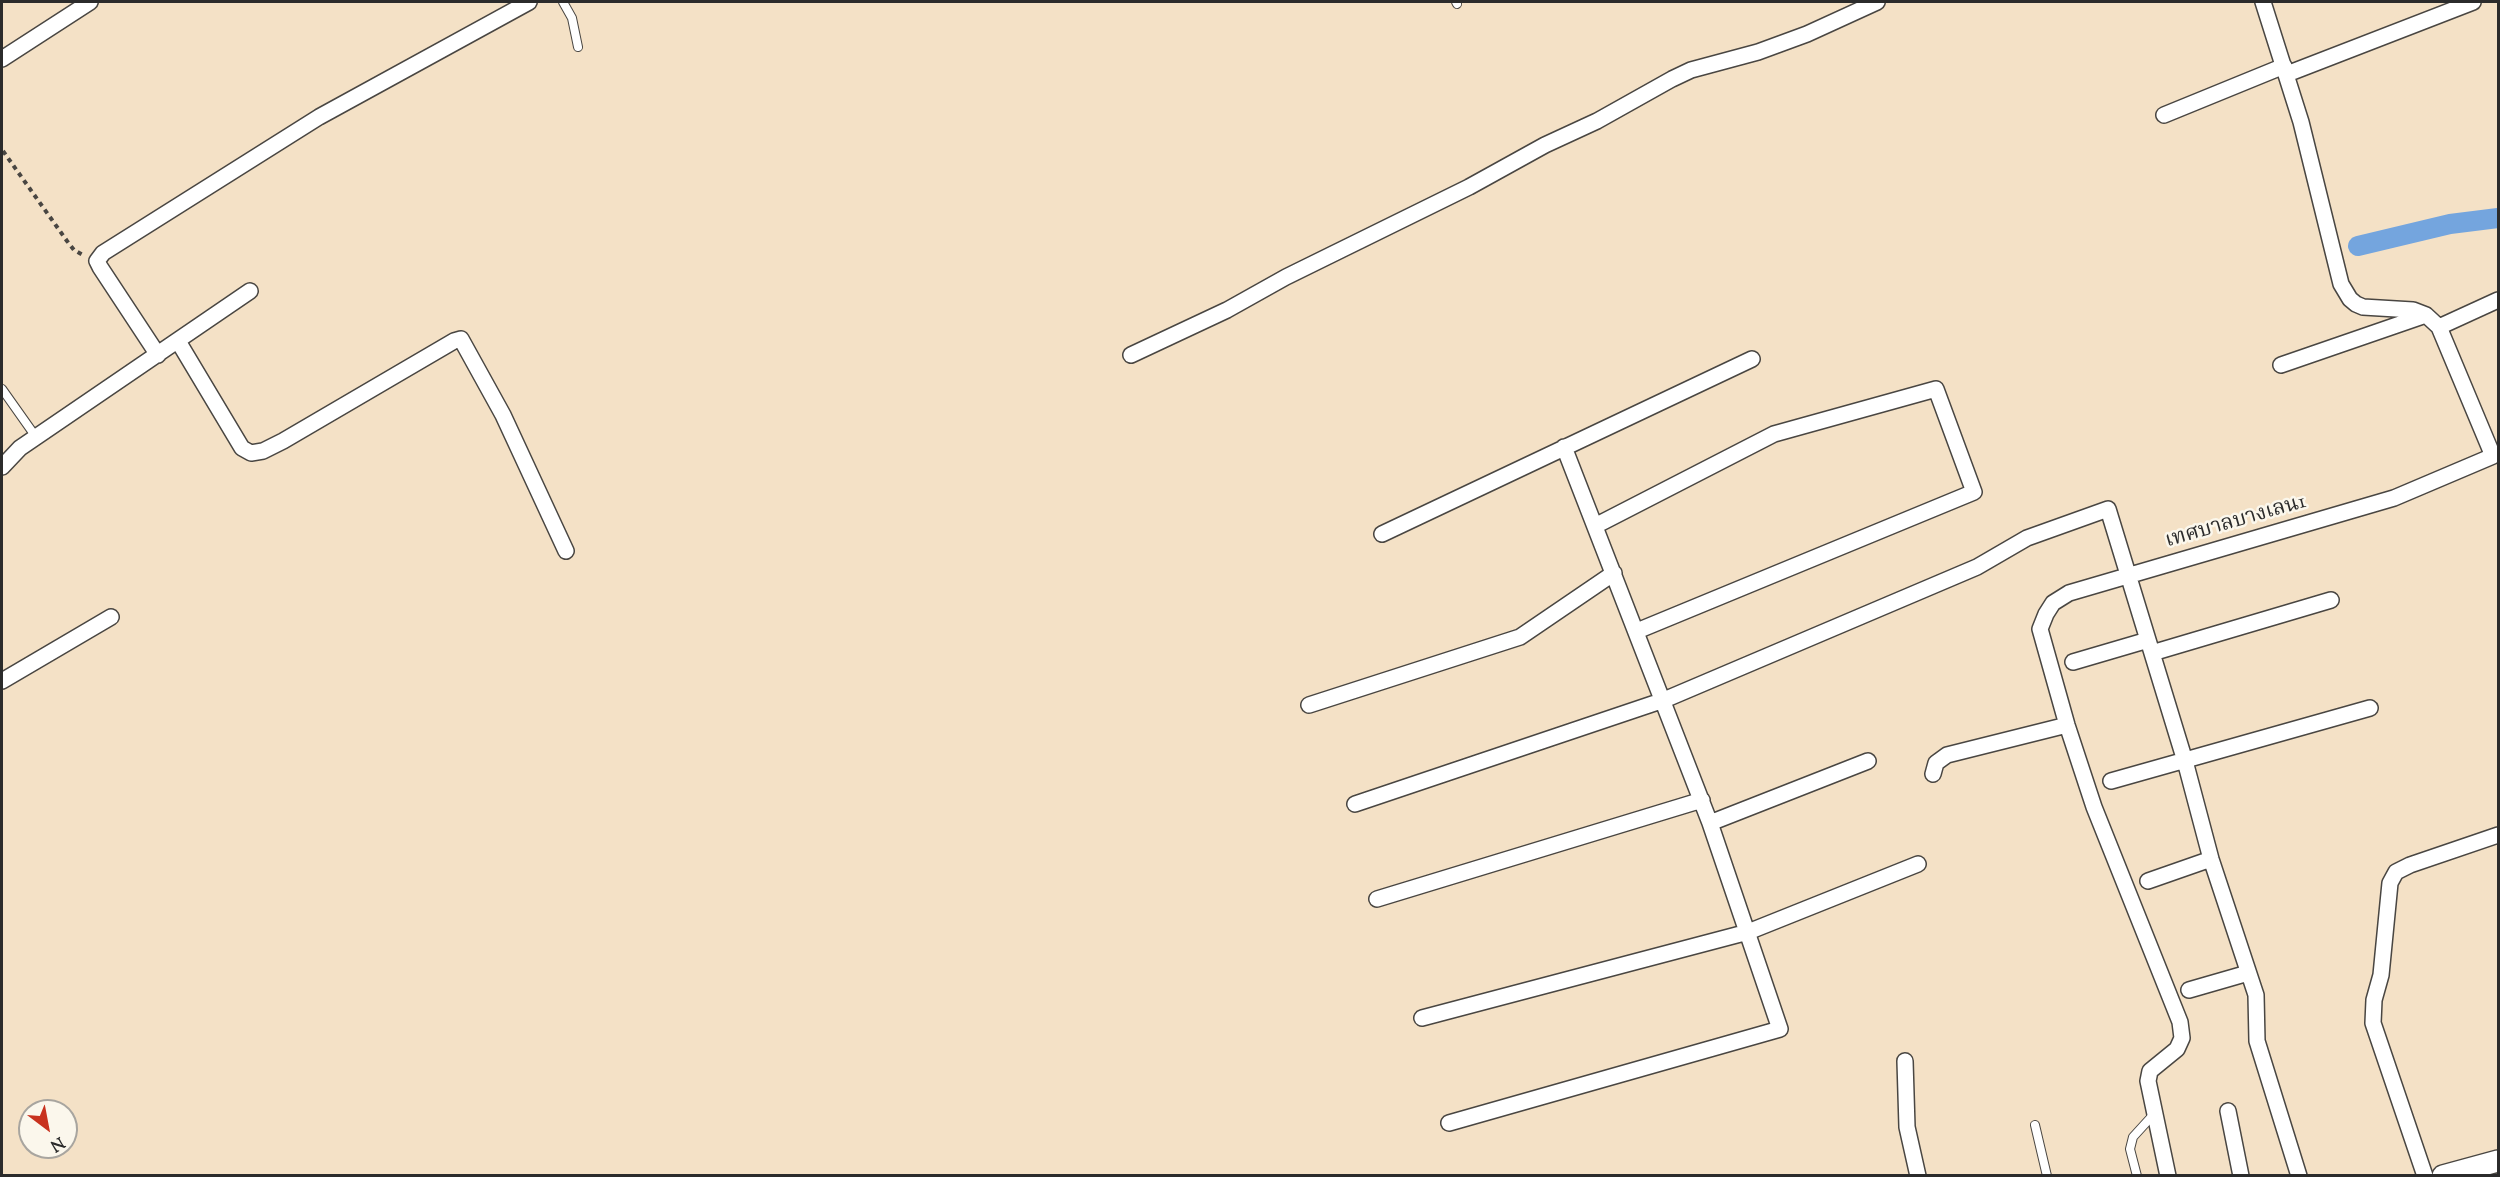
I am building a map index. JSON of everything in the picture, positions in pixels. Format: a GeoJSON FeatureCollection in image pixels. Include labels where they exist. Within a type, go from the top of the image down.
{"type":"FeatureCollection","features":[{"type":"Feature","properties":{"kind":"street"},"geometry":{"type":"LineString","coordinates":[[2,59],[90,2]]}},
{"type":"Feature","properties":{"kind":"street"},"geometry":{"type":"LineString","coordinates":[[158,355],[97,261],[109,248],[319,117],[529,2]]}},
{"type":"Feature","properties":{"kind":"street"},"geometry":{"type":"LineString","coordinates":[[1131,355],[1227,310],[1286,277],[1469,187],[1545,145],[1597,121],[1672,79],[1691,70],[1797,38],[1876,2]]}},
{"type":"Feature","properties":{"kind":"street"},"geometry":{"type":"LineString","coordinates":[[2263,2],[2301,122],[2341,284],[2350,299],[2362,307],[2413,310],[2426,315]]}},
{"type":"Feature","properties":{"kind":"street"},"geometry":{"type":"LineString","coordinates":[[2164,115],[2473,2]]}},
{"type":"Feature","properties":{"kind":"street"},"geometry":{"type":"LineString","coordinates":[[2,467],[9,457],[36,437],[250,291]]}},
{"type":"Feature","properties":{"kind":"street"},"geometry":{"type":"LineString","coordinates":[[2439,327],[2499,300]]}},
{"type":"Feature","properties":{"kind":"street"},"geometry":{"type":"LineString","coordinates":[[2282,364],[2426,315]]}},
{"type":"Feature","properties":{"kind":"street","name":"เทศบาลบางเลน1"},"geometry":{"type":"LineString","coordinates":[[2168,1176],[2148,1081],[2150,1071],[2177,1049],[2182,1038],[2180,1022],[2094,807],[2067,725],[2040,629],[2053,603],[2069,593],[2394,498],[2496,457],[2439,327],[2426,315]]}},
{"type":"Feature","properties":{"kind":"street"},"geometry":{"type":"LineString","coordinates":[[178,341],[242,448],[251,453],[263,451],[283,441],[454,340],[461,339],[503,415],[566,551]]}},
{"type":"Feature","properties":{"kind":"street"},"geometry":{"type":"LineString","coordinates":[[1382,534],[1752,359]]}},
{"type":"Feature","properties":{"kind":"street"},"geometry":{"type":"LineString","coordinates":[[1595,525],[1774,434],[1936,389],[1974,492],[1637,631]]}},
{"type":"Feature","properties":{"kind":"street"},"geometry":{"type":"LineString","coordinates":[[1449,1123],[1780,1029],[1702,800],[1564,447]]}},
{"type":"Feature","properties":{"kind":"street"},"geometry":{"type":"LineString","coordinates":[[1355,804],[1664,700],[1977,567],[2027,538],[2108,509],[2185,760],[2211,859],[2256,995],[2257,1041],[2299,1176]]}},
{"type":"Feature","properties":{"kind":"street"},"geometry":{"type":"LineString","coordinates":[[1309,705],[1520,637],[1614,573]]}},
{"type":"Feature","properties":{"kind":"street"},"geometry":{"type":"LineString","coordinates":[[2073,662],[2150,646],[2331,600]]}},
{"type":"Feature","properties":{"kind":"street"},"geometry":{"type":"LineString","coordinates":[[2,681],[111,617]]}},
{"type":"Feature","properties":{"kind":"street"},"geometry":{"type":"LineString","coordinates":[[2111,781],[2370,708]]}},
{"type":"Feature","properties":{"kind":"street"},"geometry":{"type":"LineString","coordinates":[[1933,774],[1936,763],[1947,755],[2067,725]]}},
{"type":"Feature","properties":{"kind":"street"},"geometry":{"type":"LineString","coordinates":[[1710,822],[1868,761]]}},
{"type":"Feature","properties":{"kind":"street"},"geometry":{"type":"LineString","coordinates":[[1377,899],[1702,800]]}},
{"type":"Feature","properties":{"kind":"street"},"geometry":{"type":"LineString","coordinates":[[2425,1176],[2373,1023],[2374,1000],[2381,975],[2390,883],[2396,872],[2410,865],[2499,835]]}},
{"type":"Feature","properties":{"kind":"street"},"geometry":{"type":"LineString","coordinates":[[2148,881],[2211,859]]}},
{"type":"Feature","properties":{"kind":"street"},"geometry":{"type":"LineString","coordinates":[[1422,1018],[1748,932],[1918,864]]}},
{"type":"Feature","properties":{"kind":"street"},"geometry":{"type":"LineString","coordinates":[[2189,990],[2248,973]]}},
{"type":"Feature","properties":{"kind":"street"},"geometry":{"type":"LineString","coordinates":[[1905,1061],[1907,1127],[1918,1176]]}},
{"type":"Feature","properties":{"kind":"street"},"geometry":{"type":"LineString","coordinates":[[2228,1111],[2241,1176]]}},
{"type":"Feature","properties":{"kind":"street"},"geometry":{"type":"LineString","coordinates":[[2443,1176],[2499,1161]]}},
{"type":"Feature","properties":{"kind":"lane"},"geometry":{"type":"LineString","coordinates":[[563,2],[572,18],[578,47]]}},
{"type":"Feature","properties":{"kind":"lane"},"geometry":{"type":"LineString","coordinates":[[2,389],[36,437]]}},
{"type":"Feature","properties":{"kind":"lane"},"geometry":{"type":"LineString","coordinates":[[2137,1176],[2130,1149],[2133,1137],[2154,1113]]}},
{"type":"Feature","properties":{"kind":"lane"},"geometry":{"type":"LineString","coordinates":[[2036,1125],[2047,1176]]}},
{"type":"Feature","properties":{"kind":"path"},"geometry":{"type":"LineString","coordinates":[[3,151],[74,250],[97,261]]}},
{"type":"Feature","properties":{"kind":"waterway"},"geometry":{"type":"LineString","coordinates":[[2358,246],[2450,224],[2498,218]]}}]}
